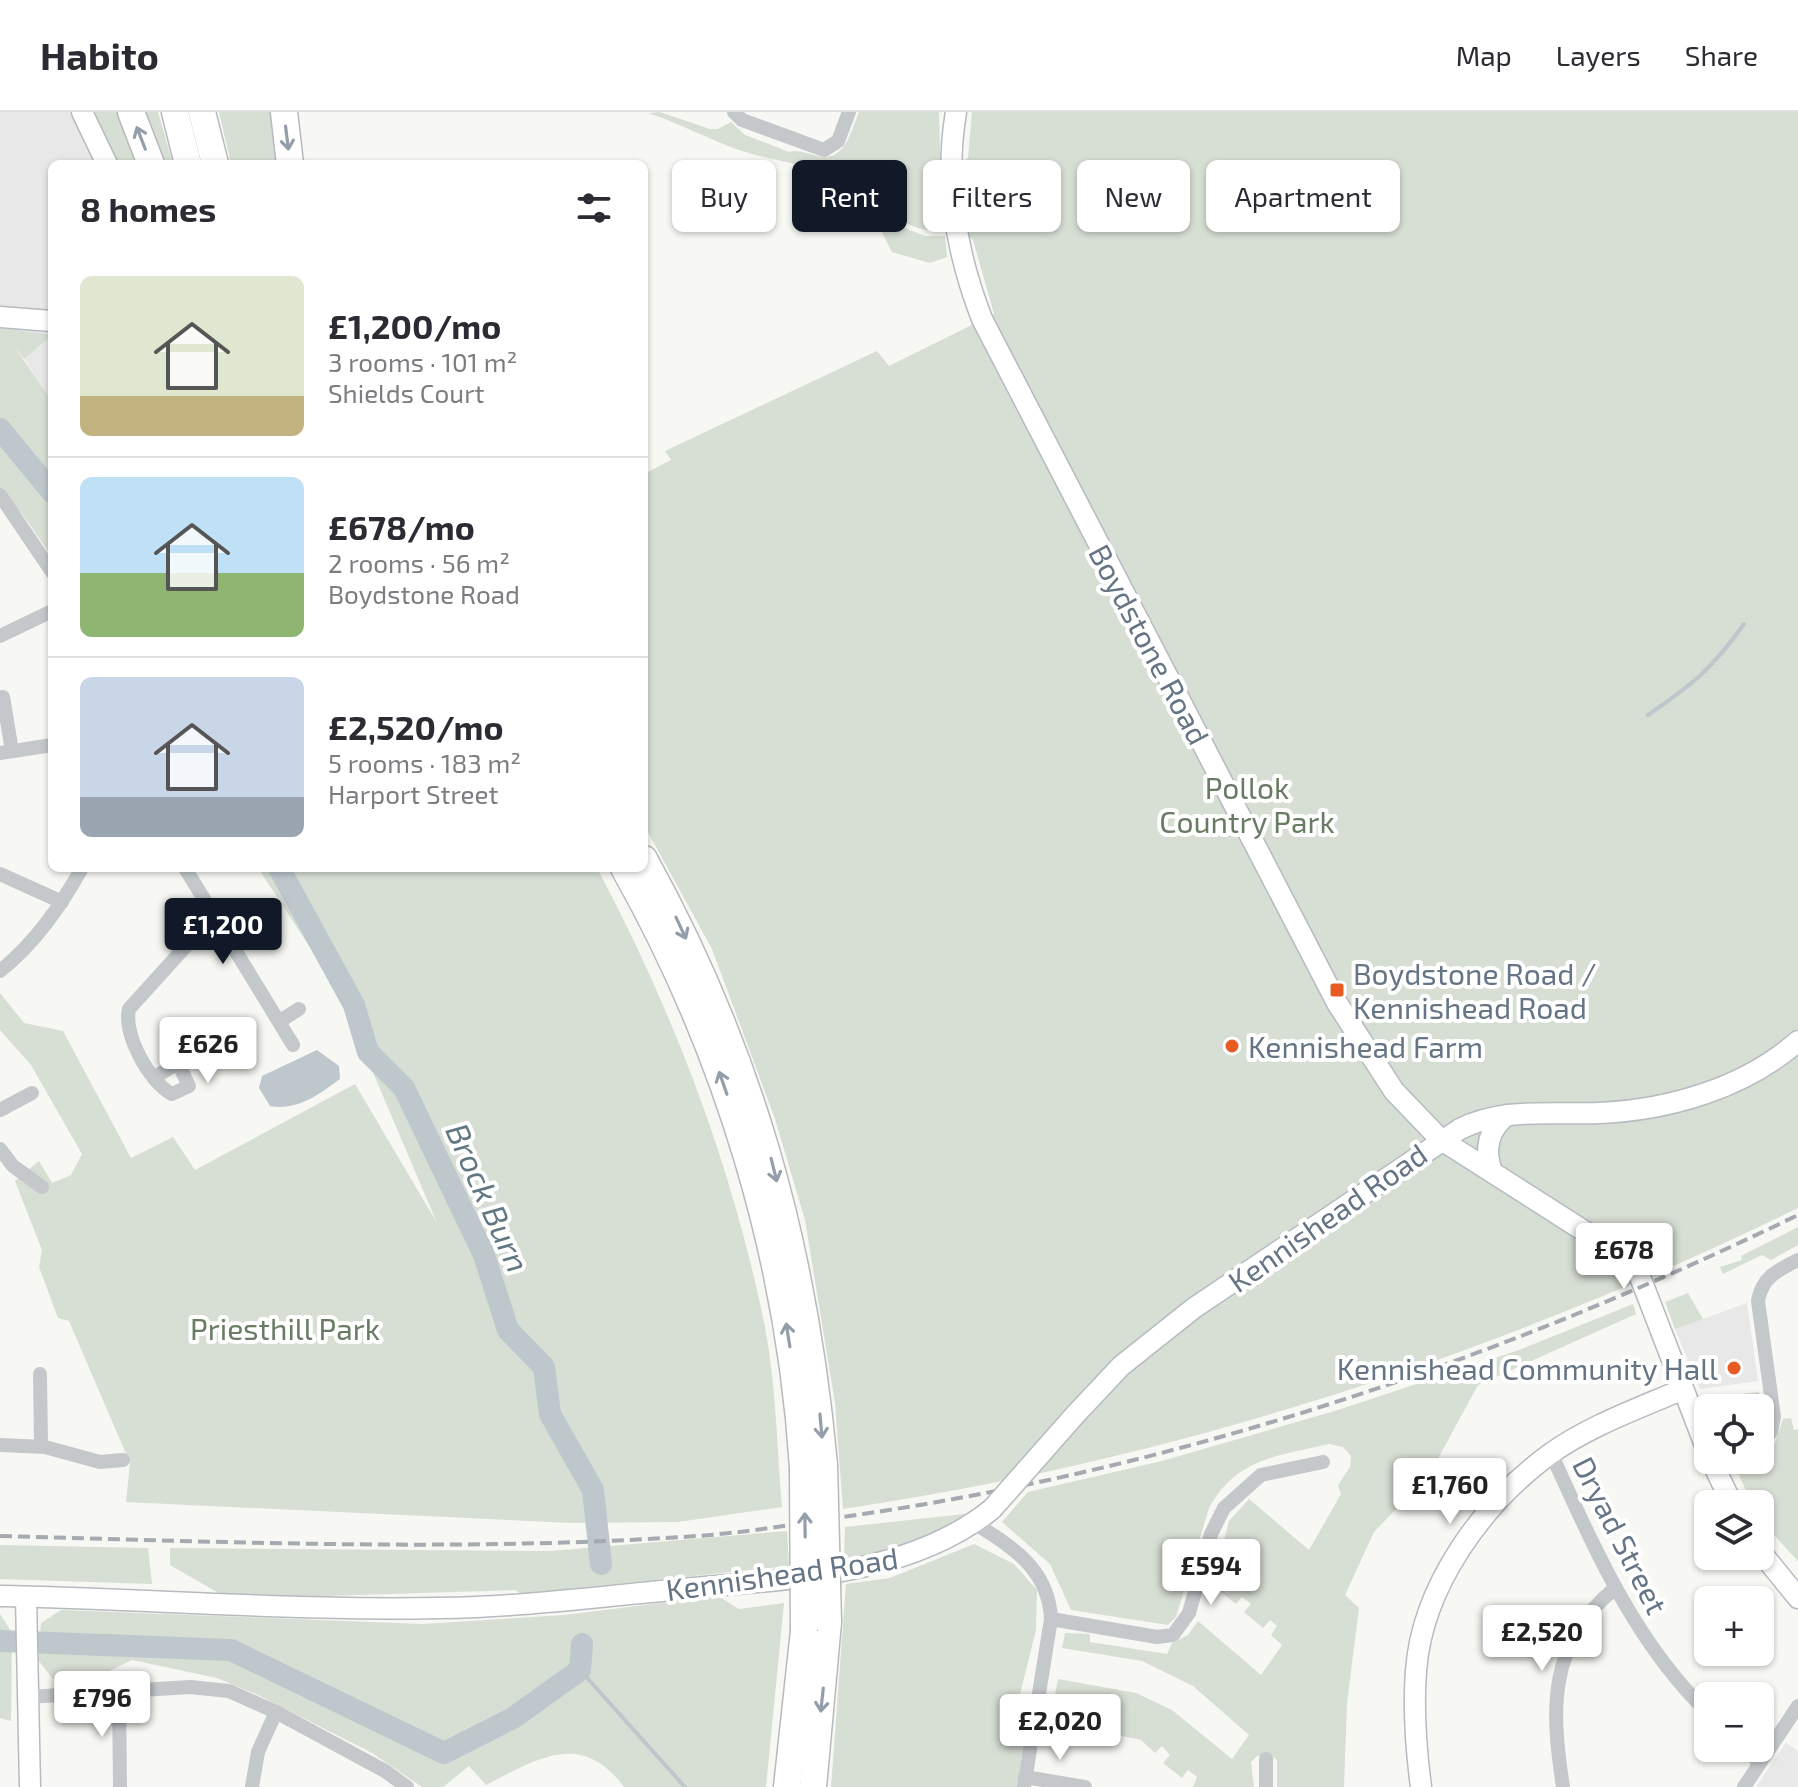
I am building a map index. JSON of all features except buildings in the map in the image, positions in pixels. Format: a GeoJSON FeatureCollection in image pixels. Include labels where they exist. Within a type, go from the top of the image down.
{"type":"FeatureCollection","features":[{"type":"Feature","properties":{"kind":"highway"},"geometry":{"type":"LineString","coordinates":[[131,112],[149,160]]}},
{"type":"Feature","properties":{"kind":"highway"},"geometry":{"type":"LineString","coordinates":[[175,112],[187,160]]}},
{"type":"Feature","properties":{"kind":"highway"},"geometry":{"type":"LineString","coordinates":[[202,112],[214,160]]}},
{"type":"Feature","properties":{"kind":"highway"},"geometry":{"type":"LineString","coordinates":[[284,112],[290,160]]}},
{"type":"Feature","properties":{"kind":"highway"},"geometry":{"type":"LineString","coordinates":[[648,867],[711,994],[772,1160],[800,1277],[817,1387],[813,1787]]}},
{"type":"Feature","properties":{"kind":"highway"},"geometry":{"type":"LineString","coordinates":[[626,872],[661,937],[704,1033],[748,1158],[784,1310],[814,1466]]}},
{"type":"Feature","properties":{"kind":"highway"},"geometry":{"type":"LineString","coordinates":[[787,1787],[816,1626]]}},
{"type":"Feature","properties":{"kind":"street"},"geometry":{"type":"LineString","coordinates":[[82,112],[105,160]]}},
{"type":"Feature","properties":{"kind":"street"},"geometry":{"type":"LineString","coordinates":[[734,112],[742,120],[824,150],[838,141],[849,112]]}},
{"type":"Feature","properties":{"kind":"street","name":"Boydstone Road"},"geometry":{"type":"LineString","coordinates":[[956,112],[952,179],[956,233],[967,279],[998,353],[1337,1003],[1394,1091],[1440,1139],[1637,1269],[1694,1418]]}},
{"type":"Feature","properties":{"kind":"street"},"geometry":{"type":"LineString","coordinates":[[0,317],[47,317]]}},
{"type":"Feature","properties":{"kind":"street"},"geometry":{"type":"LineString","coordinates":[[0,495],[48,566]]}},
{"type":"Feature","properties":{"kind":"street"},"geometry":{"type":"LineString","coordinates":[[0,636],[48,613]]}},
{"type":"Feature","properties":{"kind":"street"},"geometry":{"type":"LineString","coordinates":[[3,697],[6,752],[48,746]]}},
{"type":"Feature","properties":{"kind":"street"},"geometry":{"type":"LineString","coordinates":[[0,971],[24,952],[62,902],[80,872]]}},
{"type":"Feature","properties":{"kind":"street"},"geometry":{"type":"LineString","coordinates":[[187,872],[293,1045]]}},
{"type":"Feature","properties":{"kind":"street"},"geometry":{"type":"LineString","coordinates":[[0,874],[62,902]]}},
{"type":"Feature","properties":{"kind":"street"},"geometry":{"type":"LineString","coordinates":[[155,1077],[130,1040],[126,1023],[129,1009],[214,915]]}},
{"type":"Feature","properties":{"kind":"street"},"geometry":{"type":"LineString","coordinates":[[280,1021],[299,1009]]}},
{"type":"Feature","properties":{"kind":"street","name":"Kennishead Road"},"geometry":{"type":"LineString","coordinates":[[0,1596],[480,1607],[753,1582],[847,1568],[927,1550],[992,1509],[1075,1415],[1141,1348],[1440,1139],[1478,1121],[1507,1115],[1629,1111],[1691,1098],[1743,1079],[1798,1041]]}},
{"type":"Feature","properties":{"kind":"street"},"geometry":{"type":"LineString","coordinates":[[0,1110],[32,1093]]}},
{"type":"Feature","properties":{"kind":"street"},"geometry":{"type":"LineString","coordinates":[[1492,1172],[1487,1159],[1490,1136],[1496,1123],[1507,1115]]}},
{"type":"Feature","properties":{"kind":"street"},"geometry":{"type":"LineString","coordinates":[[0,1149],[13,1166],[42,1187]]}},
{"type":"Feature","properties":{"kind":"street"},"geometry":{"type":"LineString","coordinates":[[1771,1394],[1758,1301],[1760,1289],[1776,1271],[1798,1260]]}},
{"type":"Feature","properties":{"kind":"street"},"geometry":{"type":"LineString","coordinates":[[40,1374],[41,1446]]}},
{"type":"Feature","properties":{"kind":"street"},"geometry":{"type":"LineString","coordinates":[[1421,1787],[1415,1712],[1416,1669],[1424,1631],[1454,1561],[1479,1523],[1508,1489],[1551,1453],[1604,1424],[1681,1390]]}},
{"type":"Feature","properties":{"kind":"street"},"geometry":{"type":"LineString","coordinates":[[0,1445],[41,1446],[100,1462],[123,1460]]}},
{"type":"Feature","properties":{"kind":"street","name":"Dryad Street"},"geometry":{"type":"LineString","coordinates":[[1551,1453],[1614,1589],[1649,1646],[1694,1697]]}},
{"type":"Feature","properties":{"kind":"street"},"geometry":{"type":"LineString","coordinates":[[1051,1619],[1157,1637],[1173,1635],[1189,1613],[1211,1534],[1224,1508],[1261,1475],[1323,1462]]}},
{"type":"Feature","properties":{"kind":"street"},"geometry":{"type":"LineString","coordinates":[[974,1523],[1033,1566],[1043,1582],[1051,1619],[1025,1782],[1085,1787]]}},
{"type":"Feature","properties":{"kind":"street"},"geometry":{"type":"LineString","coordinates":[[1774,1568],[1798,1598]]}},
{"type":"Feature","properties":{"kind":"street"},"geometry":{"type":"LineString","coordinates":[[1563,1787],[1554,1715],[1564,1661],[1585,1620],[1614,1589]]}},
{"type":"Feature","properties":{"kind":"street"},"geometry":{"type":"LineString","coordinates":[[26,1597],[30,1787]]}},
{"type":"Feature","properties":{"kind":"street"},"geometry":{"type":"LineString","coordinates":[[28,1697],[207,1687],[243,1696],[276,1712],[407,1787]]}},
{"type":"Feature","properties":{"kind":"street"},"geometry":{"type":"LineString","coordinates":[[119,1692],[120,1787]]}},
{"type":"Feature","properties":{"kind":"street"},"geometry":{"type":"LineString","coordinates":[[1744,1787],[1798,1706]]}},
{"type":"Feature","properties":{"kind":"street"},"geometry":{"type":"LineString","coordinates":[[252,1787],[258,1752],[276,1712]]}},
{"type":"Feature","properties":{"kind":"street"},"geometry":{"type":"LineString","coordinates":[[1266,1759],[1266,1787]]}},
{"type":"Feature","properties":{"kind":"shaded area"},"geometry":{"type":"Polygon","coordinates":[[[0,112],[90,112],[114,160],[48,160],[48,395],[0,322],[0,112]]]}},
{"type":"Feature","properties":{"kind":"shaded area"},"geometry":{"type":"Polygon","coordinates":[[[317,1050],[339,1066],[340,1079],[298,1104],[270,1106],[259,1088],[262,1076],[317,1050]]]}},
{"type":"Feature","properties":{"kind":"shaded area"},"geometry":{"type":"Polygon","coordinates":[[[1747,1303],[1758,1381],[1700,1389],[1675,1329],[1747,1303]]]}},
{"type":"Feature","properties":{"kind":"shaded area"},"geometry":{"type":"Polygon","coordinates":[[[1786,1743],[1798,1751],[1798,1787],[1756,1787],[1786,1743]]]}},
{"type":"Feature","properties":{"kind":"green space"},"geometry":{"type":"Polygon","coordinates":[[[90,112],[122,112],[140,160],[114,160],[90,112]]]}},
{"type":"Feature","properties":{"kind":"green space"},"geometry":{"type":"Polygon","coordinates":[[[137,112],[158,112],[172,160],[157,160],[137,112]]]}},
{"type":"Feature","properties":{"kind":"green space"},"geometry":{"type":"Polygon","coordinates":[[[219,112],[275,112],[281,160],[230,160],[219,112]]]}},
{"type":"Feature","properties":{"kind":"green space"},"geometry":{"type":"Polygon","coordinates":[[[660,112],[710,129],[718,129],[731,122],[745,135],[789,152],[824,157],[832,156],[844,146],[859,112],[939,112],[940,160],[923,160],[923,229],[907,224],[907,160],[792,160],[792,163],[739,150],[648,113],[660,112]]]}},
{"type":"Feature","properties":{"kind":"green space","name":"Pollok Country Park"},"geometry":{"type":"Polygon","coordinates":[[[972,112],[1798,112],[1798,1208],[1568,1310],[1451,1355],[1332,1395],[1212,1431],[1090,1462],[967,1488],[843,1509],[835,1403],[805,1220],[775,1119],[712,949],[648,832],[648,472],[671,460],[665,451],[877,351],[889,366],[994,314],[973,240],[964,232],[1061,232],[1061,160],[965,160],[968,158],[972,112]]]}},
{"type":"Feature","properties":{"kind":"green space"},"geometry":{"type":"Polygon","coordinates":[[[907,229],[925,236],[945,236],[947,257],[930,263],[892,252],[882,232],[907,232],[907,229]]]}},
{"type":"Feature","properties":{"kind":"green space"},"geometry":{"type":"Polygon","coordinates":[[[0,328],[48,334],[48,338],[24,359],[14,346],[48,395],[48,551],[23,515],[0,490],[0,328]]]}},
{"type":"Feature","properties":{"kind":"green space","name":"Priesthill Park"},"geometry":{"type":"Polygon","coordinates":[[[261,872],[599,872],[675,1034],[698,1091],[736,1207],[769,1349],[782,1507],[678,1522],[571,1523],[126,1502],[130,1463],[69,1321],[58,1318],[39,1267],[42,1250],[15,1181],[39,1161],[52,1183],[71,1175],[82,1154],[31,1065],[0,1030],[0,993],[24,1023],[63,1031],[131,1158],[173,1137],[195,1170],[355,1084],[437,1223],[338,990],[261,872]]]}},
{"type":"Feature","properties":{"kind":"green space"},"geometry":{"type":"Polygon","coordinates":[[[1798,1227],[1798,1245],[1771,1260],[1762,1255],[1723,1274],[1720,1267],[1742,1260],[1741,1256],[1798,1227]]]}},
{"type":"Feature","properties":{"kind":"green space"},"geometry":{"type":"Polygon","coordinates":[[[1688,1293],[1703,1319],[1675,1329],[1665,1302],[1688,1293]]]}},
{"type":"Feature","properties":{"kind":"green space"},"geometry":{"type":"Polygon","coordinates":[[[1633,1304],[1636,1314],[1478,1385],[1429,1475],[1374,1532],[1345,1595],[1359,1608],[1347,1703],[1344,1787],[1277,1787],[1277,1760],[1270,1755],[1257,1756],[1251,1762],[1254,1787],[1193,1787],[1197,1777],[1188,1770],[1182,1778],[1163,1763],[1170,1755],[1162,1746],[1155,1753],[1141,1740],[1112,1734],[1113,1725],[1100,1722],[1097,1733],[1075,1729],[1077,1718],[1066,1715],[1063,1726],[1049,1724],[1058,1679],[1136,1693],[1172,1710],[1232,1759],[1249,1735],[1193,1686],[1142,1661],[1062,1648],[1065,1633],[1090,1634],[1090,1642],[1167,1654],[1172,1643],[1188,1635],[1198,1621],[1261,1675],[1282,1645],[1271,1635],[1277,1626],[1270,1620],[1263,1628],[1244,1612],[1251,1604],[1242,1597],[1236,1604],[1212,1585],[1229,1521],[1249,1499],[1309,1550],[1341,1494],[1338,1485],[1350,1467],[1351,1456],[1343,1447],[1329,1444],[1276,1456],[1245,1469],[1232,1479],[1209,1508],[1176,1617],[1168,1625],[1071,1610],[1050,1564],[1002,1522],[1028,1492],[1162,1461],[1338,1410],[1519,1350],[1633,1304]]]}},
{"type":"Feature","properties":{"kind":"green space"},"geometry":{"type":"Polygon","coordinates":[[[1791,1418],[1794,1430],[1798,1429],[1798,1561],[1774,1535],[1774,1490],[1746,1490],[1738,1474],[1774,1474],[1774,1445],[1783,1419],[1791,1418]]]}},
{"type":"Feature","properties":{"kind":"green space"},"geometry":{"type":"Polygon","coordinates":[[[973,1513],[911,1543],[844,1560],[845,1527],[973,1513]]]}},
{"type":"Feature","properties":{"kind":"green space"},"geometry":{"type":"Polygon","coordinates":[[[787,1531],[789,1566],[521,1594],[515,1590],[229,1599],[170,1565],[170,1548],[550,1551],[787,1531]]]}},
{"type":"Feature","properties":{"kind":"green space"},"geometry":{"type":"Polygon","coordinates":[[[974,1544],[1014,1564],[1037,1590],[1036,1630],[1011,1730],[1025,1736],[1017,1787],[831,1787],[846,1584],[890,1578],[974,1544]]]}},
{"type":"Feature","properties":{"kind":"green space"},"geometry":{"type":"Polygon","coordinates":[[[0,1545],[148,1548],[152,1584],[0,1579],[0,1545]]]}},
{"type":"Feature","properties":{"kind":"green space"},"geometry":{"type":"Polygon","coordinates":[[[718,1596],[739,1609],[784,1603],[766,1787],[624,1787],[608,1769],[591,1759],[575,1754],[558,1754],[523,1766],[486,1785],[469,1766],[443,1787],[422,1787],[372,1753],[260,1696],[217,1678],[132,1660],[92,1679],[53,1679],[38,1660],[41,1623],[61,1610],[422,1624],[564,1615],[718,1596]]]}},
{"type":"Feature","properties":{"kind":"green space"},"geometry":{"type":"Polygon","coordinates":[[[0,1614],[12,1633],[11,1721],[0,1718],[0,1614]]]}},
{"type":"Feature","properties":{"kind":"waterway","name":"Brock Burn"},"geometry":{"type":"LineString","coordinates":[[0,429],[48,487]]}},
{"type":"Feature","properties":{"kind":"waterway"},"geometry":{"type":"LineString","coordinates":[[1648,715],[1701,675],[1744,624]]}},
{"type":"Feature","properties":{"kind":"waterway","name":"Brock Burn"},"geometry":{"type":"LineString","coordinates":[[281,872],[354,1005],[368,1052],[404,1088],[484,1255],[508,1330],[544,1367],[550,1414],[593,1490],[601,1564]]}},
{"type":"Feature","properties":{"kind":"waterway","name":"Brock Burn"},"geometry":{"type":"LineString","coordinates":[[0,1641],[231,1650],[444,1753],[513,1718],[580,1670],[582,1644]]}},
{"type":"Feature","properties":{"kind":"waterway"},"geometry":{"type":"LineString","coordinates":[[580,1670],[685,1787]]}},
{"type":"Feature","properties":{"kind":"railway"},"geometry":{"type":"LineString","coordinates":[[0,1536],[436,1545],[610,1541],[760,1529],[984,1493],[1105,1467],[1224,1436],[1342,1400],[1458,1360],[1573,1315],[1798,1215]]}},
{"type":"Feature","properties":{"kind":"place","name":"Boydstone Road / Kennishead Road"},"geometry":{"type":"Point","coordinates":[1337,990]}},
{"type":"Feature","properties":{"kind":"place","name":"Kennishead Farm"},"geometry":{"type":"Point","coordinates":[1232,1046]}},
{"type":"Feature","properties":{"kind":"place","name":"Kennishead Community Hall"},"geometry":{"type":"Point","coordinates":[1734,1368]}}]}
